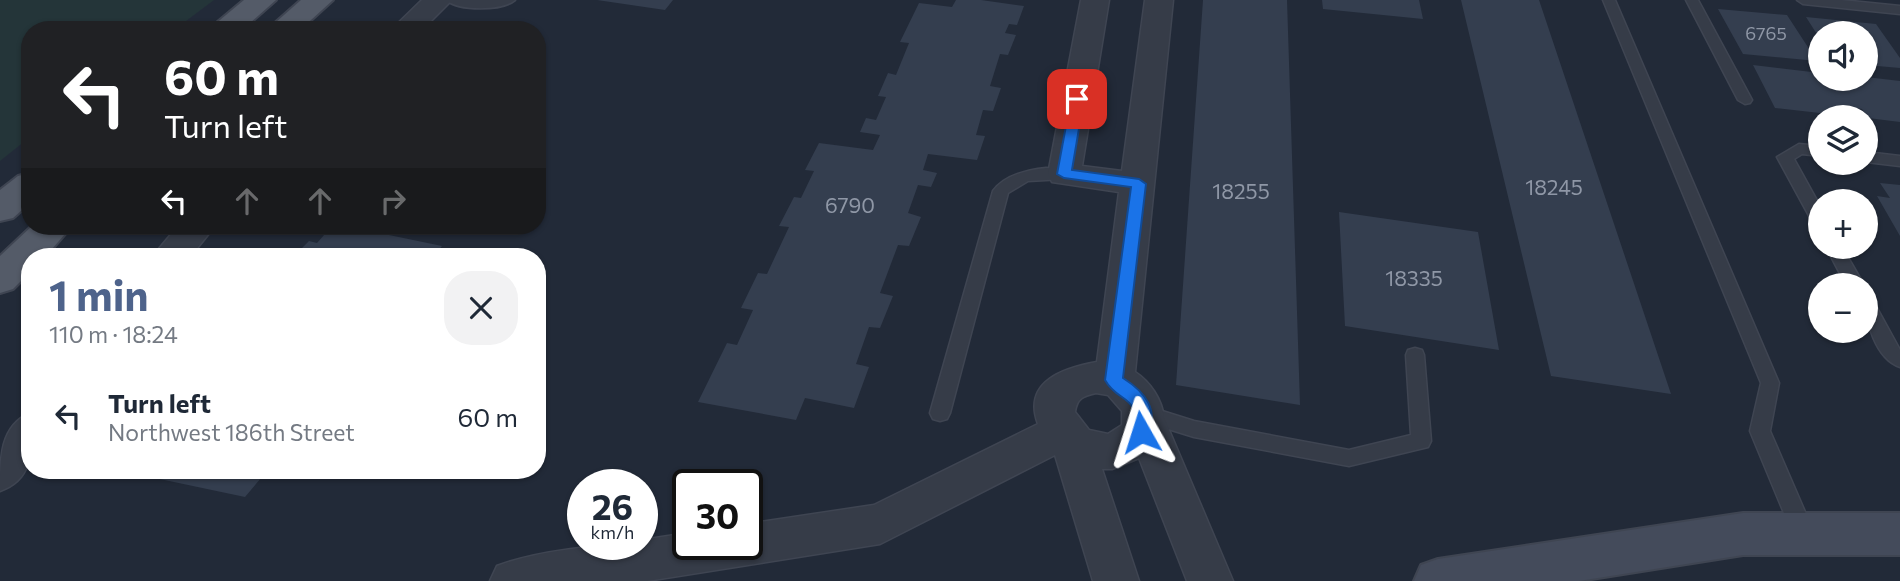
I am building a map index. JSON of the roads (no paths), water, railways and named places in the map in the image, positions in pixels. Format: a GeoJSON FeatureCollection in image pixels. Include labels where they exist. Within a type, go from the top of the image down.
{"type":"FeatureCollection","features":[{"type":"Feature","properties":{"kind":"main road"},"geometry":{"type":"LineString","coordinates":[[235,21],[262,0]]}},
{"type":"Feature","properties":{"kind":"main road"},"geometry":{"type":"LineString","coordinates":[[293,21],[319,0]]}},
{"type":"Feature","properties":{"kind":"main road"},"geometry":{"type":"LineString","coordinates":[[0,209],[21,192]]}},
{"type":"Feature","properties":{"kind":"main road"},"geometry":{"type":"LineString","coordinates":[[32,248],[45,235]]}},
{"type":"Feature","properties":{"kind":"main road"},"geometry":{"type":"LineString","coordinates":[[0,279],[21,258]]}},
{"type":"Feature","properties":{"kind":"street"},"geometry":{"type":"LineString","coordinates":[[415,21],[438,0]]}},
{"type":"Feature","properties":{"kind":"street"},"geometry":{"type":"LineString","coordinates":[[1095,0],[1064,174],[1139,184]]}},
{"type":"Feature","properties":{"kind":"street"},"geometry":{"type":"LineString","coordinates":[[1114,380],[1159,0]]}},
{"type":"Feature","properties":{"kind":"street"},"geometry":{"type":"LineString","coordinates":[[178,248],[190,235]]}},
{"type":"Feature","properties":{"kind":"street"},"geometry":{"type":"LineString","coordinates":[[1116,581],[1066,437],[1054,419],[1053,406],[1058,394],[1067,385],[1087,378],[1114,380],[1135,395],[1210,581]]}},
{"type":"Feature","properties":{"kind":"street"},"geometry":{"type":"LineString","coordinates":[[1066,437],[1086,449],[1119,449],[1141,432],[1144,416]]}},
{"type":"Feature","properties":{"kind":"street"},"geometry":{"type":"LineString","coordinates":[[513,581],[880,524],[1066,437]]}},
{"type":"Feature","properties":{"kind":"street"},"geometry":{"type":"LineString","coordinates":[[0,473],[21,443]]}},
{"type":"Feature","properties":{"kind":"street"},"geometry":{"type":"LineString","coordinates":[[1438,581],[1603,569],[1743,534],[1900,534]]}},
{"type":"Feature","properties":{"kind":"lane"},"geometry":{"type":"LineString","coordinates":[[452,0],[481,4],[509,0]]}},
{"type":"Feature","properties":{"kind":"lane"},"geometry":{"type":"LineString","coordinates":[[1609,0],[1770,383],[1760,431],[1804,534]]}},
{"type":"Feature","properties":{"kind":"lane"},"geometry":{"type":"LineString","coordinates":[[1692,0],[1745,100]]}},
{"type":"Feature","properties":{"kind":"lane"},"geometry":{"type":"LineString","coordinates":[[1803,0],[1900,10]]}},
{"type":"Feature","properties":{"kind":"lane"},"geometry":{"type":"LineString","coordinates":[[1808,150],[1799,149],[1785,158],[1808,199]]}},
{"type":"Feature","properties":{"kind":"lane"},"geometry":{"type":"LineString","coordinates":[[1878,158],[1900,161]]}},
{"type":"Feature","properties":{"kind":"lane"},"geometry":{"type":"LineString","coordinates":[[940,413],[1001,191],[1012,181],[1027,175],[1064,174]]}},
{"type":"Feature","properties":{"kind":"lane"},"geometry":{"type":"LineString","coordinates":[[1878,326],[1894,356],[1900,360]]}},
{"type":"Feature","properties":{"kind":"lane"},"geometry":{"type":"LineString","coordinates":[[1144,416],[1194,429],[1349,458],[1422,441],[1415,355]]}}]}
